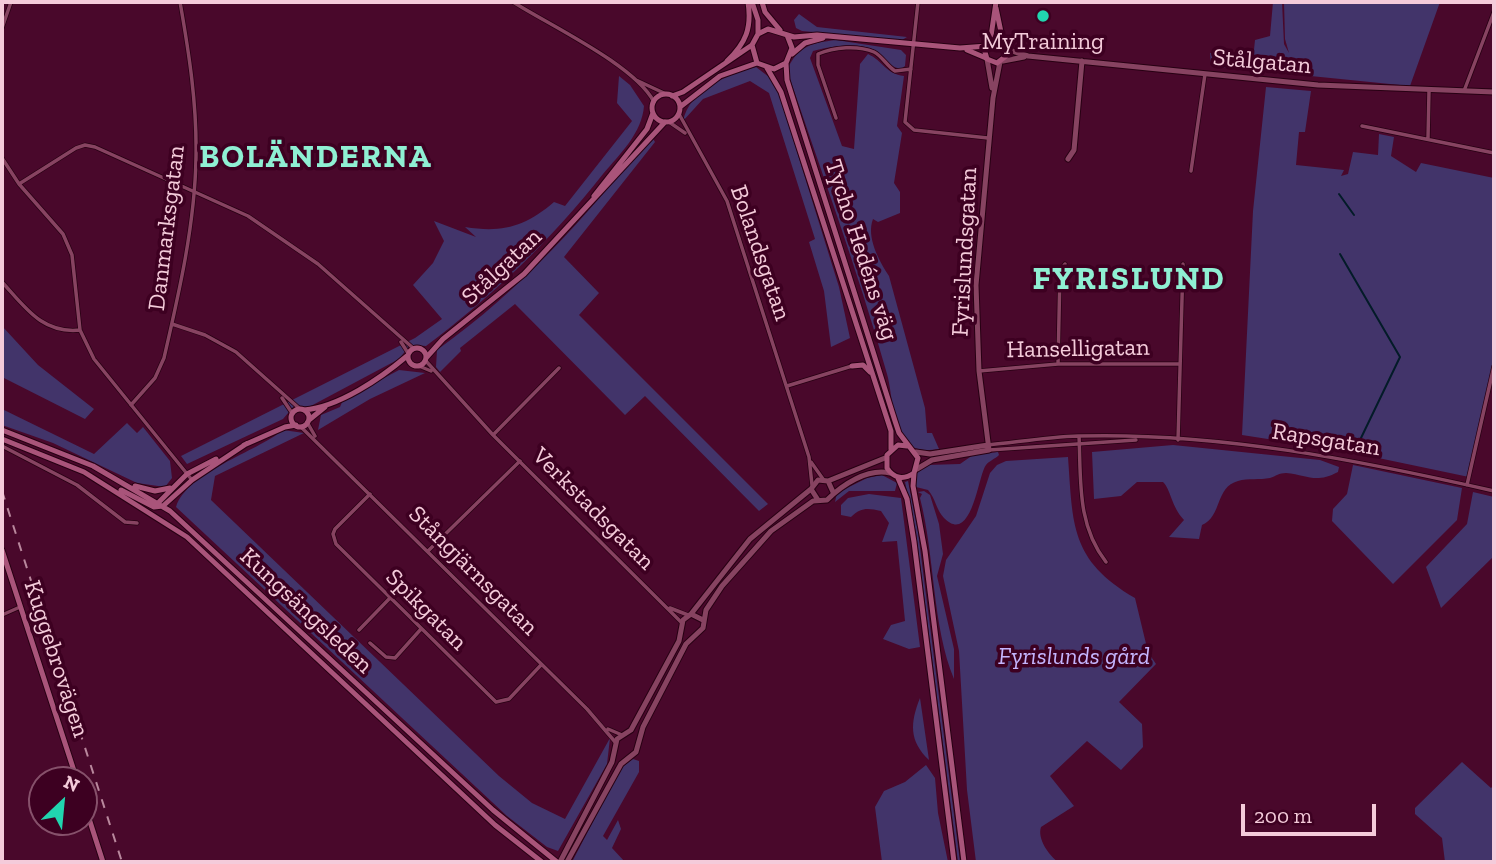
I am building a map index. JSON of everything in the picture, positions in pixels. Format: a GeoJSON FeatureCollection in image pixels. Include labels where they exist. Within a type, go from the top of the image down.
{"type":"FeatureCollection","features":[{"type":"Feature","properties":{"kind":"main road"},"geometry":{"type":"LineString","coordinates":[[667,122],[653,113],[654,102],[683,92],[752,45],[758,34],[758,20],[750,2]]}},
{"type":"Feature","properties":{"kind":"main road"},"geometry":{"type":"LineString","coordinates":[[720,67],[741,48],[748,35],[750,2]]}},
{"type":"Feature","properties":{"kind":"main road"},"geometry":{"type":"LineString","coordinates":[[762,2],[765,12],[787,35],[830,36],[960,48],[999,42],[1005,47]]}},
{"type":"Feature","properties":{"kind":"main road"},"geometry":{"type":"LineString","coordinates":[[960,48],[993,63],[1002,62],[1005,47],[996,5]]}},
{"type":"Feature","properties":{"kind":"main road"},"geometry":{"type":"LineString","coordinates":[[986,59],[996,5]]}},
{"type":"Feature","properties":{"kind":"main road"},"geometry":{"type":"LineString","coordinates":[[758,34],[768,29],[780,30]]}},
{"type":"Feature","properties":{"kind":"main road"},"geometry":{"type":"LineString","coordinates":[[787,35],[791,55]]}},
{"type":"Feature","properties":{"kind":"main road"},"geometry":{"type":"LineString","coordinates":[[669,95],[679,111],[720,76],[757,63],[767,68],[786,64],[791,55],[805,43],[830,36]]}},
{"type":"Feature","properties":{"kind":"main road"},"geometry":{"type":"LineString","coordinates":[[752,45],[757,63]]}},
{"type":"Feature","properties":{"kind":"main road","name":"Tycho Hedéns väg"},"geometry":{"type":"LineString","coordinates":[[786,64],[787,80],[895,421],[907,446]]}},
{"type":"Feature","properties":{"kind":"main road","name":"Tycho Hedéns väg"},"geometry":{"type":"LineString","coordinates":[[767,68],[781,92],[891,431],[891,449]]}},
{"type":"Feature","properties":{"kind":"main road","name":"Stålgatan"},"geometry":{"type":"LineString","coordinates":[[415,365],[426,359],[443,340],[510,288],[580,216],[652,132],[679,111]]}},
{"type":"Feature","properties":{"kind":"main road","name":"Stålgatan"},"geometry":{"type":"LineString","coordinates":[[580,216],[647,128],[653,113]]}},
{"type":"Feature","properties":{"kind":"main road","name":"Stålgatan"},"geometry":{"type":"LineString","coordinates":[[422,349],[443,340]]}},
{"type":"Feature","properties":{"kind":"main road"},"geometry":{"type":"LineString","coordinates":[[158,517],[159,506],[172,487],[187,474],[267,434],[303,424],[335,400],[387,372],[410,352],[422,349],[426,359]]}},
{"type":"Feature","properties":{"kind":"main road"},"geometry":{"type":"LineString","coordinates":[[387,372],[415,365],[410,352]]}},
{"type":"Feature","properties":{"kind":"main road"},"geometry":{"type":"LineString","coordinates":[[852,366],[860,361],[865,352]]}},
{"type":"Feature","properties":{"kind":"main road"},"geometry":{"type":"LineString","coordinates":[[852,366],[863,365],[873,376]]}},
{"type":"Feature","properties":{"kind":"main road"},"geometry":{"type":"LineString","coordinates":[[267,434],[292,414],[335,400]]}},
{"type":"Feature","properties":{"kind":"main road"},"geometry":{"type":"LineString","coordinates":[[302,410],[303,424]]}},
{"type":"Feature","properties":{"kind":"main road"},"geometry":{"type":"LineString","coordinates":[[292,414],[303,424]]}},
{"type":"Feature","properties":{"kind":"main road","name":"Kungsängsleden"},"geometry":{"type":"LineString","coordinates":[[2,430],[120,480],[191,529],[493,810],[558,862]]}},
{"type":"Feature","properties":{"kind":"main road","name":"Kungsängsleden"},"geometry":{"type":"LineString","coordinates":[[2,439],[84,472],[158,517],[195,544],[495,825],[542,862]]}},
{"type":"Feature","properties":{"kind":"main road"},"geometry":{"type":"LineString","coordinates":[[159,506],[246,444]]}},
{"type":"Feature","properties":{"kind":"main road"},"geometry":{"type":"LineString","coordinates":[[954,862],[906,493],[898,478],[890,473],[886,458],[891,449],[907,446],[916,452],[913,486],[925,551],[964,862]]}},
{"type":"Feature","properties":{"kind":"main road"},"geometry":{"type":"LineString","coordinates":[[898,478],[915,471]]}},
{"type":"Feature","properties":{"kind":"main road"},"geometry":{"type":"LineString","coordinates":[[84,472],[159,506]]}},
{"type":"Feature","properties":{"kind":"main road"},"geometry":{"type":"LineString","coordinates":[[120,480],[155,491],[172,487]]}},
{"type":"Feature","properties":{"kind":"main road"},"geometry":{"type":"LineString","coordinates":[[174,495],[172,508],[191,529]]}},
{"type":"Feature","properties":{"kind":"main road","name":"Kuggebrovägen"},"geometry":{"type":"LineString","coordinates":[[2,550],[72,766]]}},
{"type":"Feature","properties":{"kind":"main road"},"geometry":{"type":"LineString","coordinates":[[95,836],[103,862]]}},
{"type":"Feature","properties":{"kind":"street"},"geometry":{"type":"LineString","coordinates":[[2,29],[11,2]]}},
{"type":"Feature","properties":{"kind":"street","name":"Danmarksgatan"},"geometry":{"type":"LineString","coordinates":[[131,405],[155,378],[164,358],[194,192],[196,156],[193,81],[180,2]]}},
{"type":"Feature","properties":{"kind":"street"},"geometry":{"type":"LineString","coordinates":[[918,2],[905,122],[909,128],[990,138]]}},
{"type":"Feature","properties":{"kind":"street"},"geometry":{"type":"LineString","coordinates":[[516,3],[630,76],[669,95]]}},
{"type":"Feature","properties":{"kind":"street"},"geometry":{"type":"LineString","coordinates":[[1464,91],[1494,12]]}},
{"type":"Feature","properties":{"kind":"street","name":"Stålgatan"},"geometry":{"type":"LineString","coordinates":[[1005,47],[1028,56],[1205,74],[1429,91],[1494,92]]}},
{"type":"Feature","properties":{"kind":"street"},"geometry":{"type":"LineString","coordinates":[[836,118],[818,65],[818,54],[837,49],[863,49],[877,54],[895,71],[911,69]]}},
{"type":"Feature","properties":{"kind":"street","name":"Stålgatan"},"geometry":{"type":"LineString","coordinates":[[1002,62],[1028,56]]}},
{"type":"Feature","properties":{"kind":"street","name":"Fyrislundsgatan"},"geometry":{"type":"LineString","coordinates":[[986,59],[993,98]]}},
{"type":"Feature","properties":{"kind":"street"},"geometry":{"type":"LineString","coordinates":[[1068,159],[1074,150],[1082,61]]}},
{"type":"Feature","properties":{"kind":"street","name":"Fyrislundsgatan"},"geometry":{"type":"LineString","coordinates":[[989,447],[979,371],[976,285],[993,98],[1002,62]]}},
{"type":"Feature","properties":{"kind":"street"},"geometry":{"type":"LineString","coordinates":[[1191,171],[1205,74]]}},
{"type":"Feature","properties":{"kind":"street"},"geometry":{"type":"LineString","coordinates":[[630,76],[654,102]]}},
{"type":"Feature","properties":{"kind":"street"},"geometry":{"type":"LineString","coordinates":[[1428,139],[1429,91]]}},
{"type":"Feature","properties":{"kind":"street","name":"Bolandsgatan"},"geometry":{"type":"LineString","coordinates":[[679,111],[727,201],[809,457],[812,487]]}},
{"type":"Feature","properties":{"kind":"street","name":"Bolandsgatan"},"geometry":{"type":"LineString","coordinates":[[667,122],[690,136]]}},
{"type":"Feature","properties":{"kind":"street"},"geometry":{"type":"LineString","coordinates":[[1362,127],[1494,153]]}},
{"type":"Feature","properties":{"kind":"street"},"geometry":{"type":"LineString","coordinates":[[19,184],[76,148],[88,145],[248,216],[288,242],[347,289],[396,335],[410,352]]}},
{"type":"Feature","properties":{"kind":"street"},"geometry":{"type":"LineString","coordinates":[[2,158],[19,184],[55,223],[68,247],[80,330],[104,373],[192,480]]}},
{"type":"Feature","properties":{"kind":"street"},"geometry":{"type":"LineString","coordinates":[[1058,364],[1060,271],[1065,264]]}},
{"type":"Feature","properties":{"kind":"street"},"geometry":{"type":"LineString","coordinates":[[1178,440],[1183,264]]}},
{"type":"Feature","properties":{"kind":"street"},"geometry":{"type":"LineString","coordinates":[[2,282],[42,325],[66,332],[80,330]]}},
{"type":"Feature","properties":{"kind":"street"},"geometry":{"type":"LineString","coordinates":[[172,324],[205,335],[236,352],[259,370],[292,414]]}},
{"type":"Feature","properties":{"kind":"street","name":"Verkstadsgatan"},"geometry":{"type":"LineString","coordinates":[[426,359],[433,372],[493,435],[668,607],[682,626]]}},
{"type":"Feature","properties":{"kind":"street","name":"Hanselligatan"},"geometry":{"type":"LineString","coordinates":[[979,371],[1058,364],[1179,364]]}},
{"type":"Feature","properties":{"kind":"street","name":"Verkstadsgatan"},"geometry":{"type":"LineString","coordinates":[[415,365],[433,372]]}},
{"type":"Feature","properties":{"kind":"street"},"geometry":{"type":"LineString","coordinates":[[787,386],[852,366]]}},
{"type":"Feature","properties":{"kind":"street"},"geometry":{"type":"LineString","coordinates":[[1468,485],[1494,366]]}},
{"type":"Feature","properties":{"kind":"street"},"geometry":{"type":"LineString","coordinates":[[493,435],[559,368]]}},
{"type":"Feature","properties":{"kind":"street"},"geometry":{"type":"LineString","coordinates":[[277,391],[302,410]]}},
{"type":"Feature","properties":{"kind":"street","name":"Stångjärnsgatan"},"geometry":{"type":"LineString","coordinates":[[303,424],[604,726],[616,746]]}},
{"type":"Feature","properties":{"kind":"street"},"geometry":{"type":"LineString","coordinates":[[1079,436],[1085,523],[1096,549],[1106,562]]}},
{"type":"Feature","properties":{"kind":"street","name":"Rapsgatan"},"geometry":{"type":"LineString","coordinates":[[916,452],[930,454],[1079,436],[1178,440],[1334,457],[1494,491]]}},
{"type":"Feature","properties":{"kind":"street","name":"Rapsgatan"},"geometry":{"type":"LineString","coordinates":[[915,471],[932,460],[989,447],[1080,445],[1149,439]]}},
{"type":"Feature","properties":{"kind":"street"},"geometry":{"type":"LineString","coordinates":[[2,446],[77,485],[125,522],[137,523]]}},
{"type":"Feature","properties":{"kind":"street","name":"Bolandsgatan"},"geometry":{"type":"LineString","coordinates":[[809,457],[825,480]]}},
{"type":"Feature","properties":{"kind":"street"},"geometry":{"type":"LineString","coordinates":[[558,862],[609,769],[616,746],[623,735],[631,730],[679,641],[682,626],[689,614],[750,539],[812,487],[886,458]]}},
{"type":"Feature","properties":{"kind":"street"},"geometry":{"type":"LineString","coordinates":[[428,551],[520,461]]}},
{"type":"Feature","properties":{"kind":"street"},"geometry":{"type":"LineString","coordinates":[[567,862],[628,757],[636,752],[641,730],[686,644],[701,632],[706,610],[757,543],[801,509],[818,500],[827,499],[833,492],[869,475],[890,473]]}},
{"type":"Feature","properties":{"kind":"street"},"geometry":{"type":"LineString","coordinates":[[825,480],[833,492]]}},
{"type":"Feature","properties":{"kind":"street"},"geometry":{"type":"LineString","coordinates":[[812,487],[818,500]]}},
{"type":"Feature","properties":{"kind":"street","name":"Spikgatan"},"geometry":{"type":"LineString","coordinates":[[370,494],[333,534],[336,544],[421,629],[499,703],[509,699],[542,665]]}},
{"type":"Feature","properties":{"kind":"street"},"geometry":{"type":"LineString","coordinates":[[359,630],[390,598]]}},
{"type":"Feature","properties":{"kind":"street"},"geometry":{"type":"LineString","coordinates":[[2,615],[20,607]]}},
{"type":"Feature","properties":{"kind":"street","name":"Verkstadsgatan"},"geometry":{"type":"LineString","coordinates":[[668,607],[689,614]]}},
{"type":"Feature","properties":{"kind":"street"},"geometry":{"type":"LineString","coordinates":[[689,614],[703,621]]}},
{"type":"Feature","properties":{"kind":"street"},"geometry":{"type":"LineString","coordinates":[[682,626],[687,634],[694,636]]}},
{"type":"Feature","properties":{"kind":"street"},"geometry":{"type":"LineString","coordinates":[[370,643],[386,657],[395,658],[421,629]]}},
{"type":"Feature","properties":{"kind":"street","name":"Stångjärnsgatan"},"geometry":{"type":"LineString","coordinates":[[604,726],[623,735]]}},
{"type":"Feature","properties":{"kind":"street"},"geometry":{"type":"LineString","coordinates":[[623,735],[634,737],[638,744]]}},
{"type":"Feature","properties":{"kind":"street"},"geometry":{"type":"LineString","coordinates":[[616,746],[619,754],[628,757]]}},
{"type":"Feature","properties":{"kind":"green space"},"geometry":{"type":"Polygon","coordinates":[[[1273,2],[1282,2],[1284,44],[1289,53],[1285,39],[1284,2],[1440,2],[1410,86],[1211,66],[1210,53],[1253,59],[1255,40],[1270,36],[1273,2]]]}},
{"type":"Feature","properties":{"kind":"green space"},"geometry":{"type":"Polygon","coordinates":[[[799,14],[817,27],[907,37],[902,40],[802,31],[796,28],[794,20],[799,14]]]}},
{"type":"Feature","properties":{"kind":"green space"},"geometry":{"type":"Polygon","coordinates":[[[836,40],[901,50],[906,55],[905,66],[901,69],[891,65],[873,49],[865,47],[838,46],[813,51],[810,58],[842,146],[854,149],[860,64],[868,54],[893,73],[904,76],[897,126],[902,133],[894,183],[900,192],[900,213],[878,222],[873,219],[871,233],[878,256],[889,276],[925,408],[927,433],[932,433],[939,449],[916,448],[909,444],[899,429],[887,374],[864,297],[787,70],[806,47],[836,40]]]}},
{"type":"Feature","properties":{"kind":"green space"},"geometry":{"type":"Polygon","coordinates":[[[756,67],[769,77],[779,94],[839,287],[850,338],[831,347],[824,291],[809,242],[815,239],[769,93],[750,81],[703,99],[683,121],[693,100],[711,85],[756,67]]]}},
{"type":"Feature","properties":{"kind":"green space"},"geometry":{"type":"Polygon","coordinates":[[[619,76],[630,85],[644,106],[635,134],[563,222],[498,287],[426,346],[410,345],[399,359],[309,407],[294,406],[283,419],[187,464],[181,456],[415,338],[442,319],[413,285],[433,263],[444,241],[434,221],[476,237],[465,227],[490,229],[512,226],[533,217],[554,202],[565,206],[632,121],[617,103],[619,76]]]}},
{"type":"Feature","properties":{"kind":"green space"},"geometry":{"type":"Polygon","coordinates":[[[1266,87],[1311,91],[1305,132],[1299,132],[1296,165],[1344,170],[1341,176],[1348,174],[1353,152],[1378,155],[1379,134],[1394,137],[1391,156],[1416,172],[1421,163],[1494,178],[1494,366],[1469,477],[1345,451],[1242,435],[1253,211],[1266,87]]]}},
{"type":"Feature","properties":{"kind":"green space"},"geometry":{"type":"Polygon","coordinates":[[[652,137],[655,142],[564,257],[599,293],[579,315],[768,504],[759,511],[645,396],[625,415],[515,304],[460,348],[461,351],[440,372],[436,367],[437,350],[526,276],[577,223],[652,137]]]}},
{"type":"Feature","properties":{"kind":"green space"},"geometry":{"type":"Polygon","coordinates":[[[2,326],[38,365],[94,409],[85,419],[2,377],[2,326]]]}},
{"type":"Feature","properties":{"kind":"green space"},"geometry":{"type":"Polygon","coordinates":[[[399,370],[425,373],[370,399],[318,430],[321,415],[340,407],[343,400],[399,370]]]}},
{"type":"Feature","properties":{"kind":"green space"},"geometry":{"type":"Polygon","coordinates":[[[2,409],[94,454],[127,423],[137,433],[143,427],[170,461],[172,478],[165,487],[137,483],[53,443],[2,425],[2,409]]]}},
{"type":"Feature","properties":{"kind":"green space"},"geometry":{"type":"Polygon","coordinates":[[[283,430],[304,433],[215,476],[211,500],[499,776],[532,803],[565,819],[610,738],[607,764],[558,851],[547,847],[507,816],[176,507],[194,483],[283,430]]]}},
{"type":"Feature","properties":{"kind":"green space"},"geometry":{"type":"Polygon","coordinates":[[[1173,445],[1320,460],[1339,467],[1338,472],[1330,476],[1312,478],[1284,473],[1231,484],[1225,489],[1213,516],[1202,525],[1199,539],[1169,537],[1184,520],[1163,482],[1137,482],[1121,496],[1094,499],[1092,452],[1173,445]]]}},
{"type":"Feature","properties":{"kind":"green space"},"geometry":{"type":"Polygon","coordinates":[[[998,452],[999,455],[986,465],[972,506],[961,523],[954,524],[944,518],[928,490],[916,487],[916,474],[927,465],[960,464],[973,455],[998,452]]]}},
{"type":"Feature","properties":{"kind":"green space","name":"Fyrislunds gård"},"geometry":{"type":"Polygon","coordinates":[[[1068,457],[1071,502],[1079,539],[1098,570],[1135,598],[1148,652],[1156,664],[1119,702],[1142,724],[1143,747],[1121,770],[1087,741],[1050,776],[1074,806],[1041,827],[1042,842],[1058,862],[976,862],[967,790],[959,651],[943,576],[946,560],[976,516],[990,473],[997,465],[1006,461],[1068,457]]]}},
{"type":"Feature","properties":{"kind":"green space"},"geometry":{"type":"Polygon","coordinates":[[[1353,465],[1462,488],[1457,520],[1393,584],[1332,521],[1333,509],[1347,494],[1353,465]]]}},
{"type":"Feature","properties":{"kind":"green space"},"geometry":{"type":"Polygon","coordinates":[[[882,475],[897,483],[895,491],[849,491],[835,502],[837,493],[867,478],[882,475]]]}},
{"type":"Feature","properties":{"kind":"green space"},"geometry":{"type":"Polygon","coordinates":[[[908,481],[918,532],[960,862],[916,532],[905,482],[908,481]]]}},
{"type":"Feature","properties":{"kind":"green space"},"geometry":{"type":"Polygon","coordinates":[[[924,491],[930,495],[939,524],[943,554],[937,576],[954,649],[954,679],[942,637],[920,498],[922,494],[918,492],[924,491]]]}},
{"type":"Feature","properties":{"kind":"green space"},"geometry":{"type":"Polygon","coordinates":[[[1473,492],[1494,497],[1494,556],[1441,608],[1426,567],[1467,524],[1473,492]]]}},
{"type":"Feature","properties":{"kind":"green space"},"geometry":{"type":"Polygon","coordinates":[[[869,494],[901,498],[920,647],[909,649],[883,639],[891,625],[905,621],[897,541],[882,542],[889,523],[881,511],[872,509],[861,510],[851,517],[841,515],[841,505],[848,498],[869,494]]]}},
{"type":"Feature","properties":{"kind":"green space"},"geometry":{"type":"Polygon","coordinates":[[[920,698],[929,760],[918,746],[913,731],[914,716],[920,698]]]}},
{"type":"Feature","properties":{"kind":"green space"},"geometry":{"type":"Polygon","coordinates":[[[633,759],[639,761],[639,772],[603,836],[607,840],[618,820],[621,829],[612,848],[625,862],[575,862],[573,860],[621,768],[633,759]]]}},
{"type":"Feature","properties":{"kind":"green space"},"geometry":{"type":"Polygon","coordinates":[[[1462,762],[1491,788],[1494,785],[1494,862],[1445,862],[1442,838],[1415,814],[1415,808],[1462,762]]]}},
{"type":"Feature","properties":{"kind":"green space"},"geometry":{"type":"Polygon","coordinates":[[[926,765],[935,778],[938,813],[948,862],[882,862],[875,807],[884,791],[905,782],[926,765]]]}},
{"type":"Feature","properties":{"kind":"waterway"},"geometry":{"type":"LineString","coordinates":[[1339,194],[1354,215]]}},
{"type":"Feature","properties":{"kind":"waterway"},"geometry":{"type":"LineString","coordinates":[[1340,254],[1400,357],[1361,438]]}},
{"type":"Feature","properties":{"kind":"railway"},"geometry":{"type":"LineString","coordinates":[[2,491],[122,862]]}},
{"type":"Feature","properties":{"kind":"place","name":"MyTraining"},"geometry":{"type":"Point","coordinates":[1043,16]}},
{"type":"Feature","properties":{"kind":"district","name":"BOLÄNDERNA"},"geometry":{"type":"Point","coordinates":[316,158]}},
{"type":"Feature","properties":{"kind":"district","name":"FYRISLUND"},"geometry":{"type":"Point","coordinates":[1129,280]}}]}
